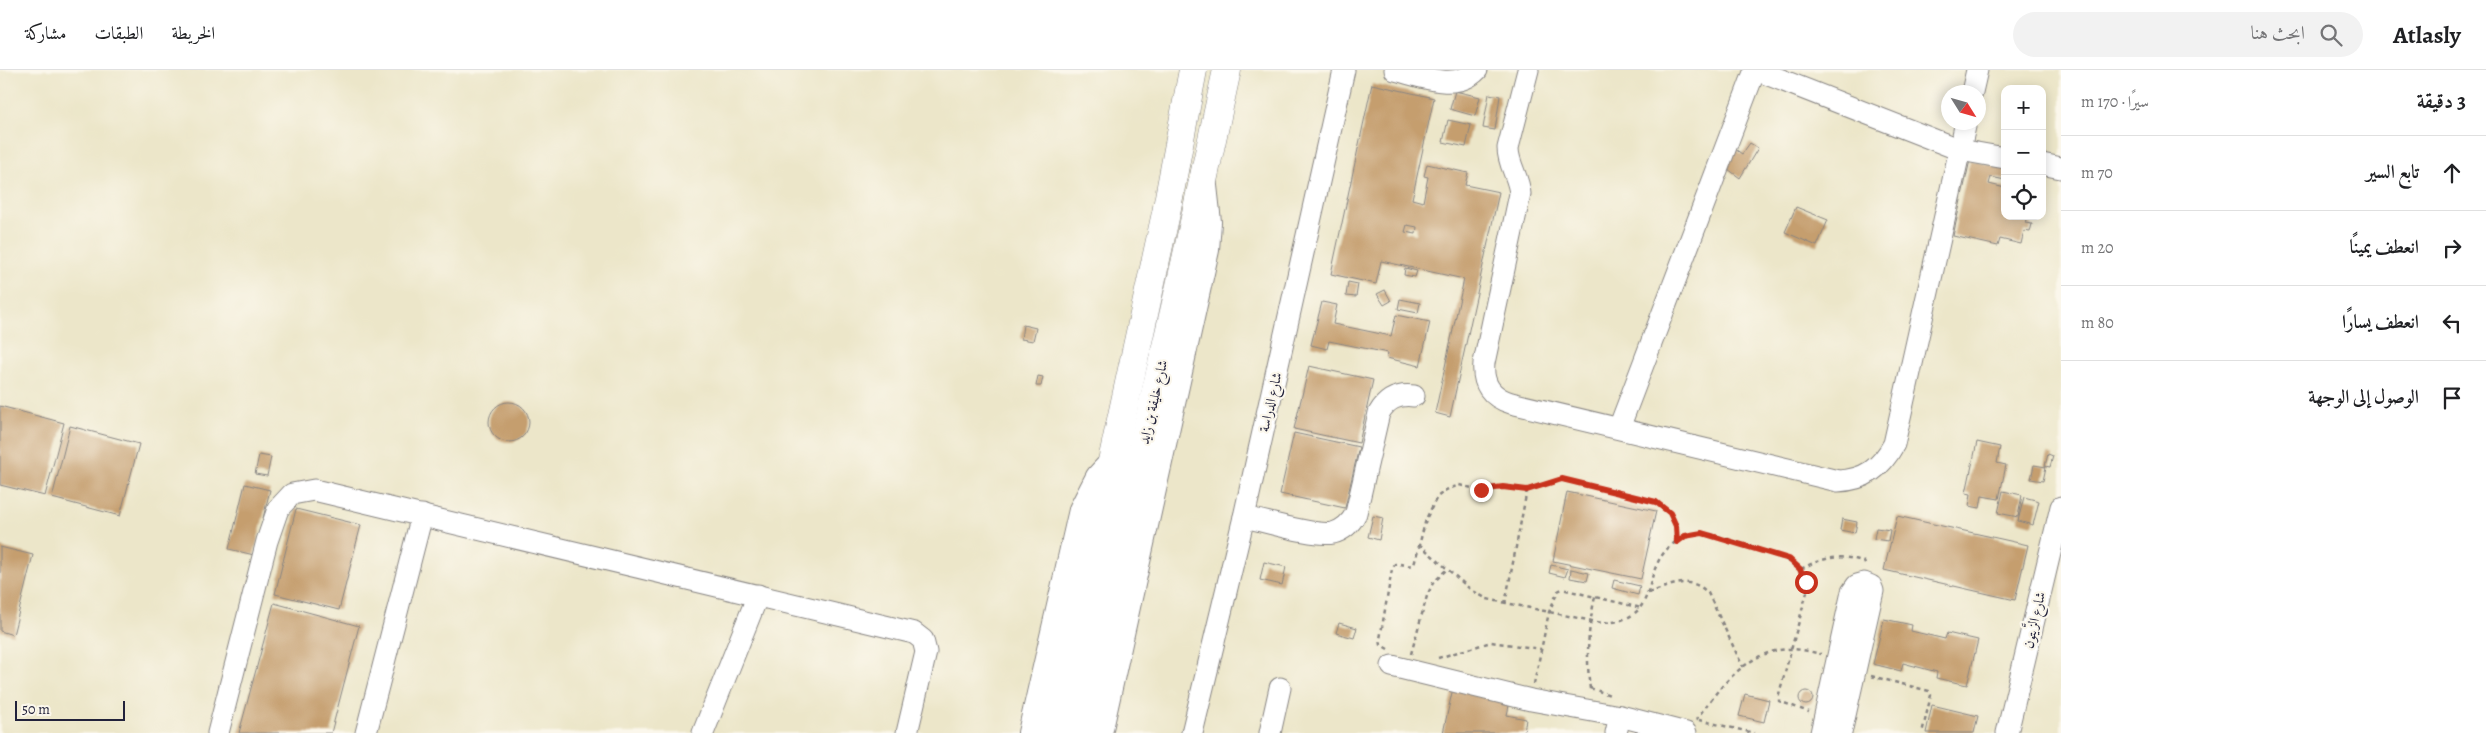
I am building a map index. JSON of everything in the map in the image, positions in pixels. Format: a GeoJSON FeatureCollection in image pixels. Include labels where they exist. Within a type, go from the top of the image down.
{"type":"FeatureCollection","features":[{"type":"Feature","properties":{"kind":"highway","name":"شارع خليفة بن زايد"},"geometry":{"type":"LineString","coordinates":[[1052,733],[1166,213],[1193,70]]}},
{"type":"Feature","properties":{"kind":"highway","name":"شارع خليفة بن زايد"},"geometry":{"type":"LineString","coordinates":[[1077,733],[1227,70]]}},
{"type":"Feature","properties":{"kind":"main road"},"geometry":{"type":"LineString","coordinates":[[1099,733],[1206,250],[1208,222],[1203,182]]}},
{"type":"Feature","properties":{"kind":"main road"},"geometry":{"type":"LineString","coordinates":[[1031,733],[1082,510],[1099,477],[1112,462]]}},
{"type":"Feature","properties":{"kind":"street","name":"شارع الدراسة"},"geometry":{"type":"LineString","coordinates":[[1192,733],[1244,517],[1344,70]]}},
{"type":"Feature","properties":{"kind":"street"},"geometry":{"type":"LineString","coordinates":[[1395,70],[1449,82],[1464,80],[1477,70]]}},
{"type":"Feature","properties":{"kind":"street"},"geometry":{"type":"LineString","coordinates":[[1528,70],[1508,148],[1509,161],[1517,178],[1520,194],[1484,363],[1484,381],[1494,396],[1502,400],[1838,480],[1852,480],[1865,476],[1877,468],[1887,457],[1894,444],[1964,130]]}},
{"type":"Feature","properties":{"kind":"street"},"geometry":{"type":"LineString","coordinates":[[1619,428],[1755,70],[1960,150],[2001,157]]}},
{"type":"Feature","properties":{"kind":"street"},"geometry":{"type":"LineString","coordinates":[[1974,85],[1977,70]]}},
{"type":"Feature","properties":{"kind":"street"},"geometry":{"type":"LineString","coordinates":[[2046,165],[2061,168]]}},
{"type":"Feature","properties":{"kind":"street"},"geometry":{"type":"LineString","coordinates":[[1244,517],[1324,534],[1340,530],[1346,526],[1356,513],[1379,413],[1390,400],[1406,394],[1414,396]]}},
{"type":"Feature","properties":{"kind":"street"},"geometry":{"type":"LineString","coordinates":[[218,733],[267,541],[278,509],[292,494],[314,490],[914,633],[923,640],[926,652],[907,733]]}},
{"type":"Feature","properties":{"kind":"street","name":"شارع الزَّيتون"},"geometry":{"type":"LineString","coordinates":[[2007,733],[2061,507]]}},
{"type":"Feature","properties":{"kind":"street"},"geometry":{"type":"LineString","coordinates":[[366,733],[422,515]]}},
{"type":"Feature","properties":{"kind":"street"},"geometry":{"type":"LineString","coordinates":[[1823,725],[1852,592],[1857,585],[1864,583],[1871,586],[1874,591],[1841,733]]}},
{"type":"Feature","properties":{"kind":"street"},"geometry":{"type":"LineString","coordinates":[[703,733],[758,595]]}},
{"type":"Feature","properties":{"kind":"street"},"geometry":{"type":"LineString","coordinates":[[1404,659],[1531,700],[1588,710],[1618,724],[1691,726]]}},
{"type":"Feature","properties":{"kind":"street"},"geometry":{"type":"LineString","coordinates":[[1270,733],[1280,688]]}},
{"type":"Feature","properties":{"kind":"path"},"geometry":{"type":"LineString","coordinates":[[1448,568],[1433,583],[1404,659],[1381,645],[1380,639],[1392,568],[1395,564],[1400,563],[1410,566],[1414,565],[1426,519],[1437,497],[1446,490],[1459,485],[1481,490],[1503,487],[1527,490],[1562,479],[1656,502],[1670,513],[1676,526],[1677,542]]}},
{"type":"Feature","properties":{"kind":"path"},"geometry":{"type":"LineString","coordinates":[[1506,604],[1527,490]]}},
{"type":"Feature","properties":{"kind":"path"},"geometry":{"type":"LineString","coordinates":[[1419,544],[1470,589],[1487,599],[1590,620],[1615,622],[1628,618],[1642,608],[1648,593],[1652,573],[1662,555],[1685,536],[1702,533],[1789,559],[1800,569],[1806,582],[1806,592],[1779,701],[1823,725]]}},
{"type":"Feature","properties":{"kind":"path"},"geometry":{"type":"LineString","coordinates":[[1800,569],[1814,562],[1834,557],[1851,557],[1864,562],[1866,567],[1864,583]]}},
{"type":"Feature","properties":{"kind":"path"},"geometry":{"type":"LineString","coordinates":[[1648,593],[1684,582],[1700,585],[1708,593],[1743,667]]}},
{"type":"Feature","properties":{"kind":"path"},"geometry":{"type":"LineString","coordinates":[[1531,700],[1549,612],[1553,599],[1562,589],[1642,608]]}},
{"type":"Feature","properties":{"kind":"path"},"geometry":{"type":"LineString","coordinates":[[1588,710],[1591,696],[1587,669],[1590,620],[1595,597]]}},
{"type":"Feature","properties":{"kind":"path"},"geometry":{"type":"LineString","coordinates":[[1433,657],[1440,658],[1491,642],[1541,649]]}},
{"type":"Feature","properties":{"kind":"path"},"geometry":{"type":"LineString","coordinates":[[1691,726],[1714,697],[1743,667],[1758,656],[1792,649],[1838,657]]}},
{"type":"Feature","properties":{"kind":"path"},"geometry":{"type":"LineString","coordinates":[[1855,672],[1929,691],[1931,695],[1922,733]]}},
{"type":"Feature","properties":{"kind":"building"},"geometry":{"type":"Polygon","coordinates":[[[1372,84],[1434,98],[1412,199],[1423,202],[1428,177],[1424,176],[1427,164],[1468,173],[1465,185],[1499,192],[1450,417],[1435,413],[1464,279],[1381,261],[1376,284],[1331,274],[1372,84]],[[1407,225],[1405,232],[1416,234],[1417,227],[1407,225]]]}},
{"type":"Feature","properties":{"kind":"building"},"geometry":{"type":"Polygon","coordinates":[[[1455,91],[1480,97],[1475,116],[1450,109],[1455,91]]]}},
{"type":"Feature","properties":{"kind":"building"},"geometry":{"type":"Polygon","coordinates":[[[1489,94],[1500,96],[1495,130],[1483,128],[1489,94]]]}},
{"type":"Feature","properties":{"kind":"building"},"geometry":{"type":"Polygon","coordinates":[[[1448,120],[1471,125],[1466,147],[1443,142],[1448,120]]]}},
{"type":"Feature","properties":{"kind":"building"},"geometry":{"type":"Polygon","coordinates":[[[1750,143],[1758,148],[1740,178],[1724,166],[1735,149],[1742,154],[1750,143]]]}},
{"type":"Feature","properties":{"kind":"building"},"geometry":{"type":"Polygon","coordinates":[[[1970,160],[2001,167],[2001,179],[1991,177],[1989,184],[2001,187],[2001,220],[2026,220],[2025,223],[2032,224],[2030,232],[2024,231],[2021,244],[2000,239],[1998,246],[1953,236],[1970,160]]]}},
{"type":"Feature","properties":{"kind":"building"},"geometry":{"type":"Polygon","coordinates":[[[1796,207],[1828,220],[1817,246],[1785,232],[1796,207]]]}},
{"type":"Feature","properties":{"kind":"building"},"geometry":{"type":"Polygon","coordinates":[[[1405,268],[1417,271],[1415,277],[1404,275],[1405,268]]]}},
{"type":"Feature","properties":{"kind":"building"},"geometry":{"type":"Polygon","coordinates":[[[1348,282],[1358,284],[1356,297],[1346,296],[1348,282]]]}},
{"type":"Feature","properties":{"kind":"building"},"geometry":{"type":"Polygon","coordinates":[[[1385,290],[1391,301],[1384,305],[1377,294],[1385,290]]]}},
{"type":"Feature","properties":{"kind":"building"},"geometry":{"type":"Polygon","coordinates":[[[1400,299],[1420,303],[1418,313],[1398,309],[1400,299]]]}},
{"type":"Feature","properties":{"kind":"building"},"geometry":{"type":"Polygon","coordinates":[[[1322,302],[1337,305],[1333,324],[1391,336],[1396,315],[1430,322],[1420,366],[1387,358],[1388,353],[1329,341],[1327,349],[1311,345],[1322,302]]]}},
{"type":"Feature","properties":{"kind":"building"},"geometry":{"type":"Polygon","coordinates":[[[1023,325],[1036,328],[1033,341],[1021,339],[1023,325]]]}},
{"type":"Feature","properties":{"kind":"building"},"geometry":{"type":"Polygon","coordinates":[[[1309,366],[1373,380],[1359,443],[1294,429],[1309,366]]]}},
{"type":"Feature","properties":{"kind":"building"},"geometry":{"type":"Polygon","coordinates":[[[1038,376],[1043,377],[1041,386],[1036,386],[1038,376]]]}},
{"type":"Feature","properties":{"kind":"building"},"geometry":{"type":"Polygon","coordinates":[[[509,402],[523,408],[529,422],[523,436],[509,442],[495,436],[489,422],[495,408],[509,402]]]}},
{"type":"Feature","properties":{"kind":"building"},"geometry":{"type":"Polygon","coordinates":[[[0,406],[64,423],[45,496],[0,485],[0,406]]]}},
{"type":"Feature","properties":{"kind":"building"},"geometry":{"type":"Polygon","coordinates":[[[70,426],[139,444],[120,516],[52,498],[70,426]]]}},
{"type":"Feature","properties":{"kind":"building"},"geometry":{"type":"Polygon","coordinates":[[[1294,433],[1359,447],[1345,508],[1280,494],[1294,433]]]}},
{"type":"Feature","properties":{"kind":"building"},"geometry":{"type":"Polygon","coordinates":[[[1977,442],[2000,447],[1997,463],[2006,465],[1999,499],[1982,496],[1980,508],[1969,506],[1971,494],[1966,493],[1977,442]]]}},
{"type":"Feature","properties":{"kind":"building"},"geometry":{"type":"Polygon","coordinates":[[[2048,454],[2053,456],[2050,467],[2045,466],[2048,454]]]}},
{"type":"Feature","properties":{"kind":"building"},"geometry":{"type":"Polygon","coordinates":[[[259,455],[271,457],[267,476],[255,474],[259,455]]]}},
{"type":"Feature","properties":{"kind":"building"},"geometry":{"type":"Polygon","coordinates":[[[2034,465],[2046,467],[2043,481],[2031,479],[2034,465]]]}},
{"type":"Feature","properties":{"kind":"building"},"geometry":{"type":"Polygon","coordinates":[[[245,484],[270,490],[254,555],[229,549],[245,484]]]}},
{"type":"Feature","properties":{"kind":"building"},"geometry":{"type":"Polygon","coordinates":[[[2003,491],[2022,495],[2018,517],[1998,513],[2003,491]]]}},
{"type":"Feature","properties":{"kind":"building"},"geometry":{"type":"Polygon","coordinates":[[[1567,492],[1656,511],[1641,579],[1553,561],[1567,492]]]}},
{"type":"Feature","properties":{"kind":"building"},"geometry":{"type":"Polygon","coordinates":[[[2024,497],[2039,501],[2033,525],[2018,521],[2024,497]]]}},
{"type":"Feature","properties":{"kind":"building"},"geometry":{"type":"Polygon","coordinates":[[[296,509],[361,525],[339,610],[275,594],[296,509]]]}},
{"type":"Feature","properties":{"kind":"building"},"geometry":{"type":"Polygon","coordinates":[[[1373,516],[1383,518],[1379,540],[1368,537],[1373,516]]]}},
{"type":"Feature","properties":{"kind":"building"},"geometry":{"type":"Polygon","coordinates":[[[1897,516],[2028,545],[2015,600],[1884,570],[1897,516]]]}},
{"type":"Feature","properties":{"kind":"building"},"geometry":{"type":"Polygon","coordinates":[[[1842,519],[1857,522],[1855,533],[1840,530],[1842,519]]]}},
{"type":"Feature","properties":{"kind":"building"},"geometry":{"type":"Polygon","coordinates":[[[1876,528],[1890,530],[1888,541],[1874,539],[1876,528]]]}},
{"type":"Feature","properties":{"kind":"building"},"geometry":{"type":"Polygon","coordinates":[[[0,547],[33,555],[13,635],[0,631],[0,547]]]}},
{"type":"Feature","properties":{"kind":"building"},"geometry":{"type":"Polygon","coordinates":[[[1264,562],[1286,567],[1282,585],[1260,580],[1264,562]]]}},
{"type":"Feature","properties":{"kind":"building"},"geometry":{"type":"Polygon","coordinates":[[[1551,565],[1568,569],[1565,577],[1549,573],[1551,565]]]}},
{"type":"Feature","properties":{"kind":"building"},"geometry":{"type":"Polygon","coordinates":[[[1571,569],[1589,573],[1587,581],[1570,578],[1571,569]]]}},
{"type":"Feature","properties":{"kind":"building"},"geometry":{"type":"Polygon","coordinates":[[[1614,580],[1640,586],[1638,595],[1612,588],[1614,580]]]}},
{"type":"Feature","properties":{"kind":"building"},"geometry":{"type":"Polygon","coordinates":[[[274,603],[359,626],[331,733],[239,733],[274,603]]]}},
{"type":"Feature","properties":{"kind":"building"},"geometry":{"type":"Polygon","coordinates":[[[1884,619],[1912,625],[1911,631],[1945,639],[1947,633],[1978,640],[1967,685],[1936,678],[1937,672],[1903,663],[1901,671],[1873,664],[1884,619]]]}},
{"type":"Feature","properties":{"kind":"building"},"geometry":{"type":"Polygon","coordinates":[[[1339,623],[1357,628],[1354,638],[1336,633],[1339,623]]]}},
{"type":"Feature","properties":{"kind":"building"},"geometry":{"type":"Polygon","coordinates":[[[1453,688],[1510,701],[1507,715],[1526,719],[1524,731],[1529,733],[1443,733],[1453,688]]]}},
{"type":"Feature","properties":{"kind":"building"},"geometry":{"type":"Polygon","coordinates":[[[1806,691],[1811,693],[1813,698],[1811,703],[1806,705],[1801,703],[1799,698],[1801,693],[1806,691]]]}},
{"type":"Feature","properties":{"kind":"building"},"geometry":{"type":"Polygon","coordinates":[[[1745,694],[1769,700],[1764,722],[1739,716],[1745,694]]]}},
{"type":"Feature","properties":{"kind":"building"},"geometry":{"type":"Polygon","coordinates":[[[1932,705],[1978,716],[1974,733],[1926,733],[1932,705]]]}},
{"type":"Feature","properties":{"kind":"route"},"geometry":{"type":"LineString","coordinates":[[1481,490],[1493,490],[1503,487],[1527,490],[1550,481],[1562,479],[1656,502],[1664,506],[1670,513],[1676,526],[1677,542],[1685,536],[1702,533],[1789,559],[1800,569],[1806,582]]}}]}
